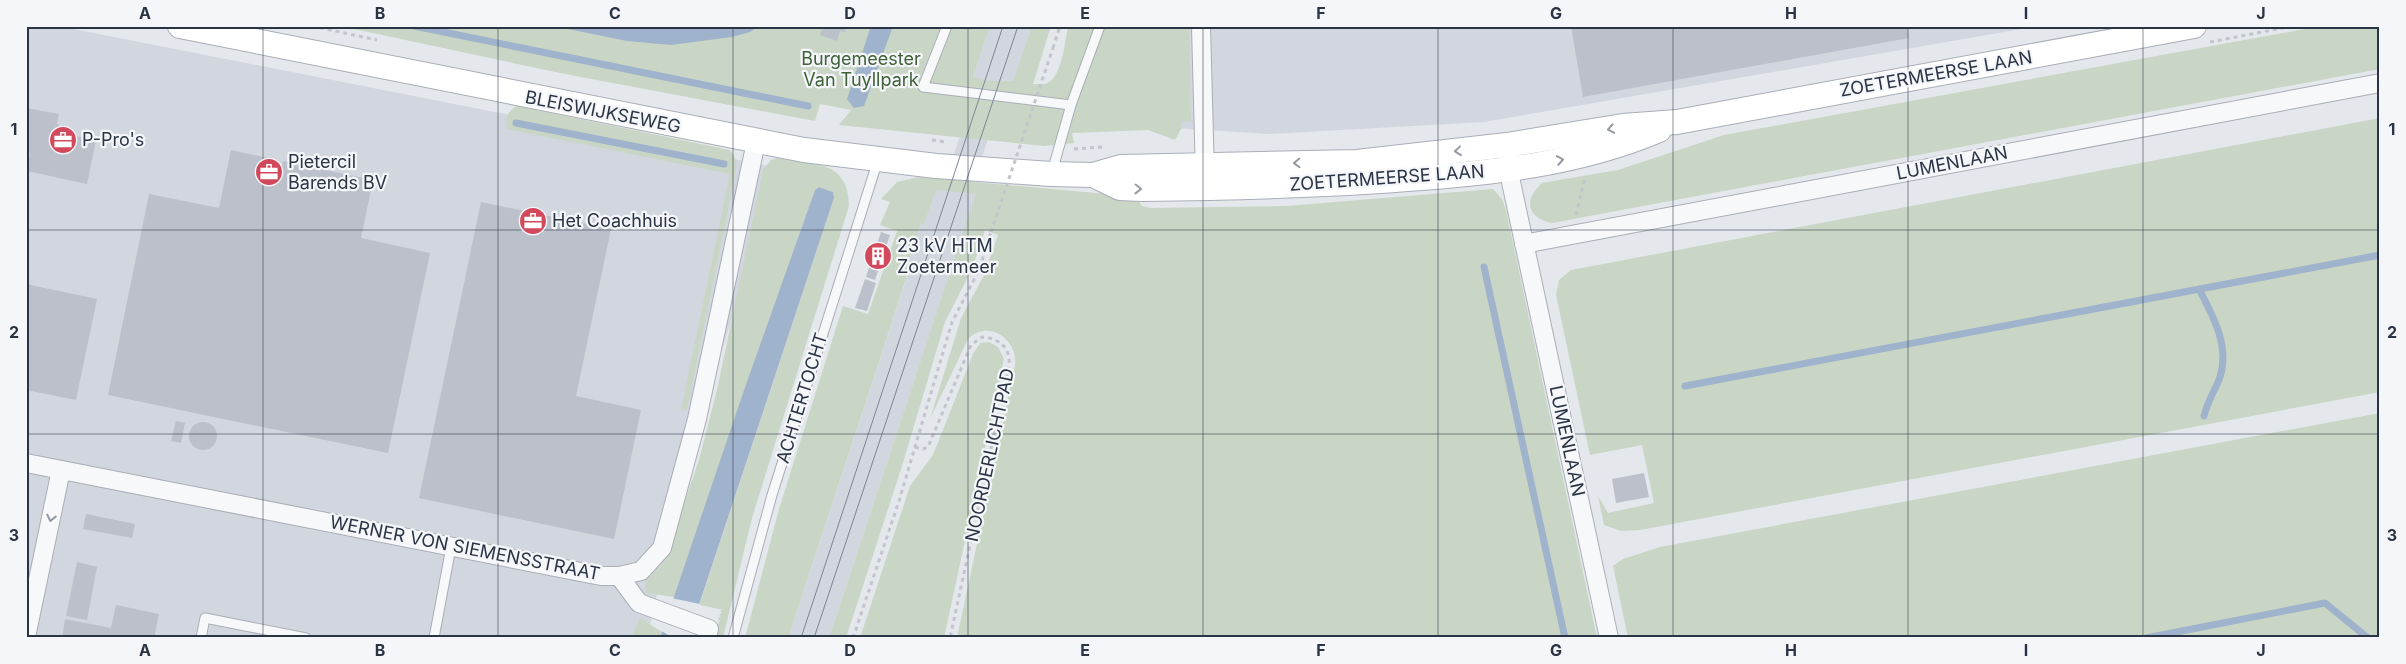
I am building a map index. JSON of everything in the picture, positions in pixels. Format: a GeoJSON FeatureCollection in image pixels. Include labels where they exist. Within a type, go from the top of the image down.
{"type":"FeatureCollection","features":[{"type":"Feature","properties":{"kind":"street","name":"BLEISWIJKSEWEG"},"geometry":{"type":"LineString","coordinates":[[180,26],[756,142],[878,160],[1040,174]]}},
{"type":"Feature","properties":{"kind":"street"},"geometry":{"type":"LineString","coordinates":[[1201,26],[1205,177]]}},
{"type":"Feature","properties":{"kind":"street","name":"ZOETERMEERSE LAAN"},"geometry":{"type":"LineString","coordinates":[[1205,177],[1507,145],[1623,126],[1677,122],[2194,26]]}},
{"type":"Feature","properties":{"kind":"street","name":"LUMENLAAN"},"geometry":{"type":"LineString","coordinates":[[1524,244],[2380,83]]}},
{"type":"Feature","properties":{"kind":"street","name":"ZOETERMEERSE LAAN"},"geometry":{"type":"LineString","coordinates":[[1040,174],[1093,175],[1122,166],[1205,177],[1360,182],[1512,169],[1624,145],[1677,122]]}},
{"type":"Feature","properties":{"kind":"street","name":"WERNER VON SIEMENSSTRAAT"},"geometry":{"type":"LineString","coordinates":[[26,463],[601,576],[619,576],[641,571],[662,548],[697,419],[756,142]]}},
{"type":"Feature","properties":{"kind":"street","name":"LUMENLAAN"},"geometry":{"type":"LineString","coordinates":[[1507,145],[1512,169],[1511,182],[1609,638]]}},
{"type":"Feature","properties":{"kind":"street"},"geometry":{"type":"LineString","coordinates":[[26,637],[62,470]]}},
{"type":"Feature","properties":{"kind":"street"},"geometry":{"type":"LineString","coordinates":[[619,576],[639,602],[694,625],[709,629],[707,638]]}},
{"type":"Feature","properties":{"kind":"lane"},"geometry":{"type":"LineString","coordinates":[[947,26],[923,87],[1071,106]]}},
{"type":"Feature","properties":{"kind":"lane"},"geometry":{"type":"LineString","coordinates":[[1040,174],[1059,150],[1071,106],[1100,26]]}},
{"type":"Feature","properties":{"kind":"lane","name":"ACHTERTOCHT"},"geometry":{"type":"LineString","coordinates":[[734,638],[772,495],[878,160]]}},
{"type":"Feature","properties":{"kind":"lane"},"geometry":{"type":"LineString","coordinates":[[434,638],[451,547]]}},
{"type":"Feature","properties":{"kind":"lane"},"geometry":{"type":"LineString","coordinates":[[202,638],[206,618],[306,638]]}},
{"type":"Feature","properties":{"kind":"path"},"geometry":{"type":"LineString","coordinates":[[312,26],[380,40]]}},
{"type":"Feature","properties":{"kind":"path"},"geometry":{"type":"LineString","coordinates":[[853,638],[915,446],[952,322],[979,270],[1060,26]]}},
{"type":"Feature","properties":{"kind":"path"},"geometry":{"type":"LineString","coordinates":[[928,140],[948,142]]}},
{"type":"Feature","properties":{"kind":"path"},"geometry":{"type":"LineString","coordinates":[[1016,148],[1059,150],[1103,147]]}},
{"type":"Feature","properties":{"kind":"path"},"geometry":{"type":"LineString","coordinates":[[1571,235],[1587,170]]}},
{"type":"Feature","properties":{"kind":"path","name":"NOORDERLICHTPAD"},"geometry":{"type":"LineString","coordinates":[[915,446],[925,449],[928,447],[971,345],[982,337],[993,338],[1001,342],[1009,354],[1009,365],[950,638]]}},
{"type":"Feature","properties":{"kind":"shaded area"},"geometry":{"type":"Polygon","coordinates":[[[26,26],[58,26],[774,167],[757,234],[683,481],[647,638],[26,638],[26,26]]]}},
{"type":"Feature","properties":{"kind":"shaded area"},"geometry":{"type":"Polygon","coordinates":[[[990,26],[1032,26],[1013,81],[1007,82],[970,193],[977,194],[953,266],[955,266],[952,276],[949,275],[829,638],[788,638],[912,262],[909,260],[921,222],[924,223],[936,190],[942,190],[979,79],[973,77],[990,26]]]}},
{"type":"Feature","properties":{"kind":"shaded area"},"geometry":{"type":"Polygon","coordinates":[[[1110,26],[2039,26],[1484,122],[1269,134],[1078,122],[1110,26]]]}},
{"type":"Feature","properties":{"kind":"green space","name":"Burgemeester Van Tuyllpark"},"geometry":{"type":"Polygon","coordinates":[[[340,26],[990,26],[973,77],[990,81],[1013,81],[1032,26],[1051,26],[1033,84],[1045,84],[1051,81],[1059,68],[1068,26],[1189,26],[1191,122],[1182,121],[1181,129],[1175,140],[1148,130],[1072,133],[1074,143],[1044,146],[839,125],[851,110],[820,104],[815,121],[560,73],[340,26]]]}},
{"type":"Feature","properties":{"kind":"green space"},"geometry":{"type":"Polygon","coordinates":[[[2321,26],[2380,26],[2380,69],[1552,223],[1537,217],[1530,208],[1532,196],[1542,183],[1618,170],[1724,135],[2321,26]]]}},
{"type":"Feature","properties":{"kind":"green space"},"geometry":{"type":"Polygon","coordinates":[[[517,106],[730,150],[734,156],[736,165],[735,175],[687,410],[681,410],[730,174],[507,129],[506,122],[508,116],[517,106]]]}},
{"type":"Feature","properties":{"kind":"green space"},"geometry":{"type":"Polygon","coordinates":[[[2380,118],[2380,392],[1640,530],[1621,531],[1604,525],[1598,496],[1608,513],[1654,503],[1642,445],[1590,455],[1556,295],[1559,280],[1571,270],[2380,118]]]}},
{"type":"Feature","properties":{"kind":"green space"},"geometry":{"type":"Polygon","coordinates":[[[777,158],[816,164],[836,172],[843,180],[849,206],[752,518],[723,638],[715,638],[716,628],[718,628],[716,626],[719,623],[718,621],[720,621],[718,618],[721,617],[719,614],[723,610],[700,605],[700,603],[834,198],[833,192],[819,187],[815,190],[674,597],[646,593],[645,581],[663,564],[699,460],[717,390],[763,170],[771,160],[777,158]]]}},
{"type":"Feature","properties":{"kind":"green space"},"geometry":{"type":"Polygon","coordinates":[[[919,177],[1107,194],[1137,199],[1142,206],[1150,208],[1286,206],[1493,189],[1502,199],[1506,210],[1597,638],[957,638],[1015,365],[1015,356],[1007,340],[1000,335],[984,331],[976,333],[968,339],[930,419],[961,318],[984,275],[998,235],[985,230],[972,269],[945,322],[902,466],[846,638],[829,638],[949,275],[952,275],[955,267],[952,266],[976,194],[936,190],[924,224],[921,223],[909,260],[912,261],[788,638],[745,638],[779,509],[843,306],[868,314],[897,231],[880,225],[890,202],[881,199],[897,182],[919,177]]]}},
{"type":"Feature","properties":{"kind":"green space"},"geometry":{"type":"Polygon","coordinates":[[[989,342],[998,347],[1004,359],[944,638],[860,638],[910,486],[933,455],[973,354],[980,343],[989,342]]]}},
{"type":"Feature","properties":{"kind":"green space"},"geometry":{"type":"Polygon","coordinates":[[[2380,413],[2380,638],[1628,638],[1613,566],[1623,559],[1660,547],[2380,413]]]}},
{"type":"Feature","properties":{"kind":"green space"},"geometry":{"type":"Polygon","coordinates":[[[640,618],[662,632],[660,638],[631,638],[640,618]]]}},
{"type":"Feature","properties":{"kind":"water"},"geometry":{"type":"Polygon","coordinates":[[[553,26],[760,26],[750,32],[732,37],[671,45],[627,41],[553,26]]]}},
{"type":"Feature","properties":{"kind":"water"},"geometry":{"type":"Polygon","coordinates":[[[871,26],[893,26],[864,106],[854,108],[847,99],[871,26]]]}},
{"type":"Feature","properties":{"kind":"water"},"geometry":{"type":"Polygon","coordinates":[[[819,187],[833,192],[834,198],[688,638],[660,638],[743,393],[815,190],[819,187]]]}},
{"type":"Feature","properties":{"kind":"pier"},"geometry":{"type":"Polygon","coordinates":[[[671,598],[700,604],[689,638],[673,638],[660,630],[671,598]]]}},
{"type":"Feature","properties":{"kind":"building"},"geometry":{"type":"Polygon","coordinates":[[[823,26],[847,26],[845,32],[840,31],[837,41],[820,35],[823,26]]]}},
{"type":"Feature","properties":{"kind":"building"},"geometry":{"type":"Polygon","coordinates":[[[1571,26],[1907,26],[1909,38],[1583,97],[1571,26]]]}},
{"type":"Feature","properties":{"kind":"building"},"geometry":{"type":"Polygon","coordinates":[[[26,108],[59,114],[57,123],[65,134],[96,140],[87,184],[27,171],[30,153],[26,152],[26,108]]]}},
{"type":"Feature","properties":{"kind":"building"},"geometry":{"type":"Polygon","coordinates":[[[231,150],[268,158],[267,164],[271,165],[272,161],[282,167],[283,161],[373,180],[361,238],[430,253],[388,453],[108,395],[149,194],[219,208],[231,150]]]}},
{"type":"Feature","properties":{"kind":"building"},"geometry":{"type":"Polygon","coordinates":[[[481,202],[611,229],[576,396],[641,410],[614,539],[419,498],[481,202]]]}},
{"type":"Feature","properties":{"kind":"building","name":"23 kV HTM Zoetermeer"},"geometry":{"type":"Polygon","coordinates":[[[881,232],[890,235],[875,280],[866,277],[881,232]]]}},
{"type":"Feature","properties":{"kind":"building"},"geometry":{"type":"Polygon","coordinates":[[[865,279],[876,283],[867,311],[855,308],[865,279]]]}},
{"type":"Feature","properties":{"kind":"building"},"geometry":{"type":"Polygon","coordinates":[[[26,284],[97,299],[76,400],[26,390],[26,284]]]}},
{"type":"Feature","properties":{"kind":"building"},"geometry":{"type":"Polygon","coordinates":[[[176,421],[185,423],[181,443],[171,441],[176,421]]]}},
{"type":"Feature","properties":{"kind":"building"},"geometry":{"type":"Polygon","coordinates":[[[203,422],[213,426],[217,436],[213,446],[203,450],[193,446],[189,436],[193,426],[203,422]]]}},
{"type":"Feature","properties":{"kind":"building"},"geometry":{"type":"Polygon","coordinates":[[[1644,473],[1649,497],[1616,503],[1612,479],[1644,473]]]}},
{"type":"Feature","properties":{"kind":"building"},"geometry":{"type":"Polygon","coordinates":[[[86,514],[135,524],[132,538],[83,529],[86,514]]]}},
{"type":"Feature","properties":{"kind":"building"},"geometry":{"type":"Polygon","coordinates":[[[77,562],[97,567],[87,620],[66,616],[77,562]]]}},
{"type":"Feature","properties":{"kind":"building"},"geometry":{"type":"Polygon","coordinates":[[[116,605],[159,614],[154,638],[62,638],[65,619],[111,628],[116,605]]]}},
{"type":"Feature","properties":{"kind":"waterway"},"geometry":{"type":"LineString","coordinates":[[414,26],[808,106]]}},
{"type":"Feature","properties":{"kind":"waterway"},"geometry":{"type":"LineString","coordinates":[[516,123],[724,164]]}},
{"type":"Feature","properties":{"kind":"waterway"},"geometry":{"type":"LineString","coordinates":[[1685,386],[2380,255]]}},
{"type":"Feature","properties":{"kind":"waterway"},"geometry":{"type":"LineString","coordinates":[[1484,267],[1565,638]]}},
{"type":"Feature","properties":{"kind":"waterway"},"geometry":{"type":"LineString","coordinates":[[2199,289],[2210,310],[2223,354],[2220,377],[2204,416]]}},
{"type":"Feature","properties":{"kind":"waterway"},"geometry":{"type":"LineString","coordinates":[[2146,638],[2325,603],[2368,638]]}},
{"type":"Feature","properties":{"kind":"tram line"},"geometry":{"type":"LineString","coordinates":[[801,638],[1003,26]]}},
{"type":"Feature","properties":{"kind":"tram line"},"geometry":{"type":"LineString","coordinates":[[814,638],[1018,26]]}},
{"type":"Feature","properties":{"kind":"place","name":"P-Pro's"},"geometry":{"type":"Point","coordinates":[63,140]}},
{"type":"Feature","properties":{"kind":"place","name":"Pietercil Barends BV"},"geometry":{"type":"Point","coordinates":[269,172]}},
{"type":"Feature","properties":{"kind":"place","name":"Het Coachhuis"},"geometry":{"type":"Point","coordinates":[533,221]}},
{"type":"Feature","properties":{"kind":"place","name":"23 kV HTM Zoetermeer"},"geometry":{"type":"Point","coordinates":[878,256]}}]}
